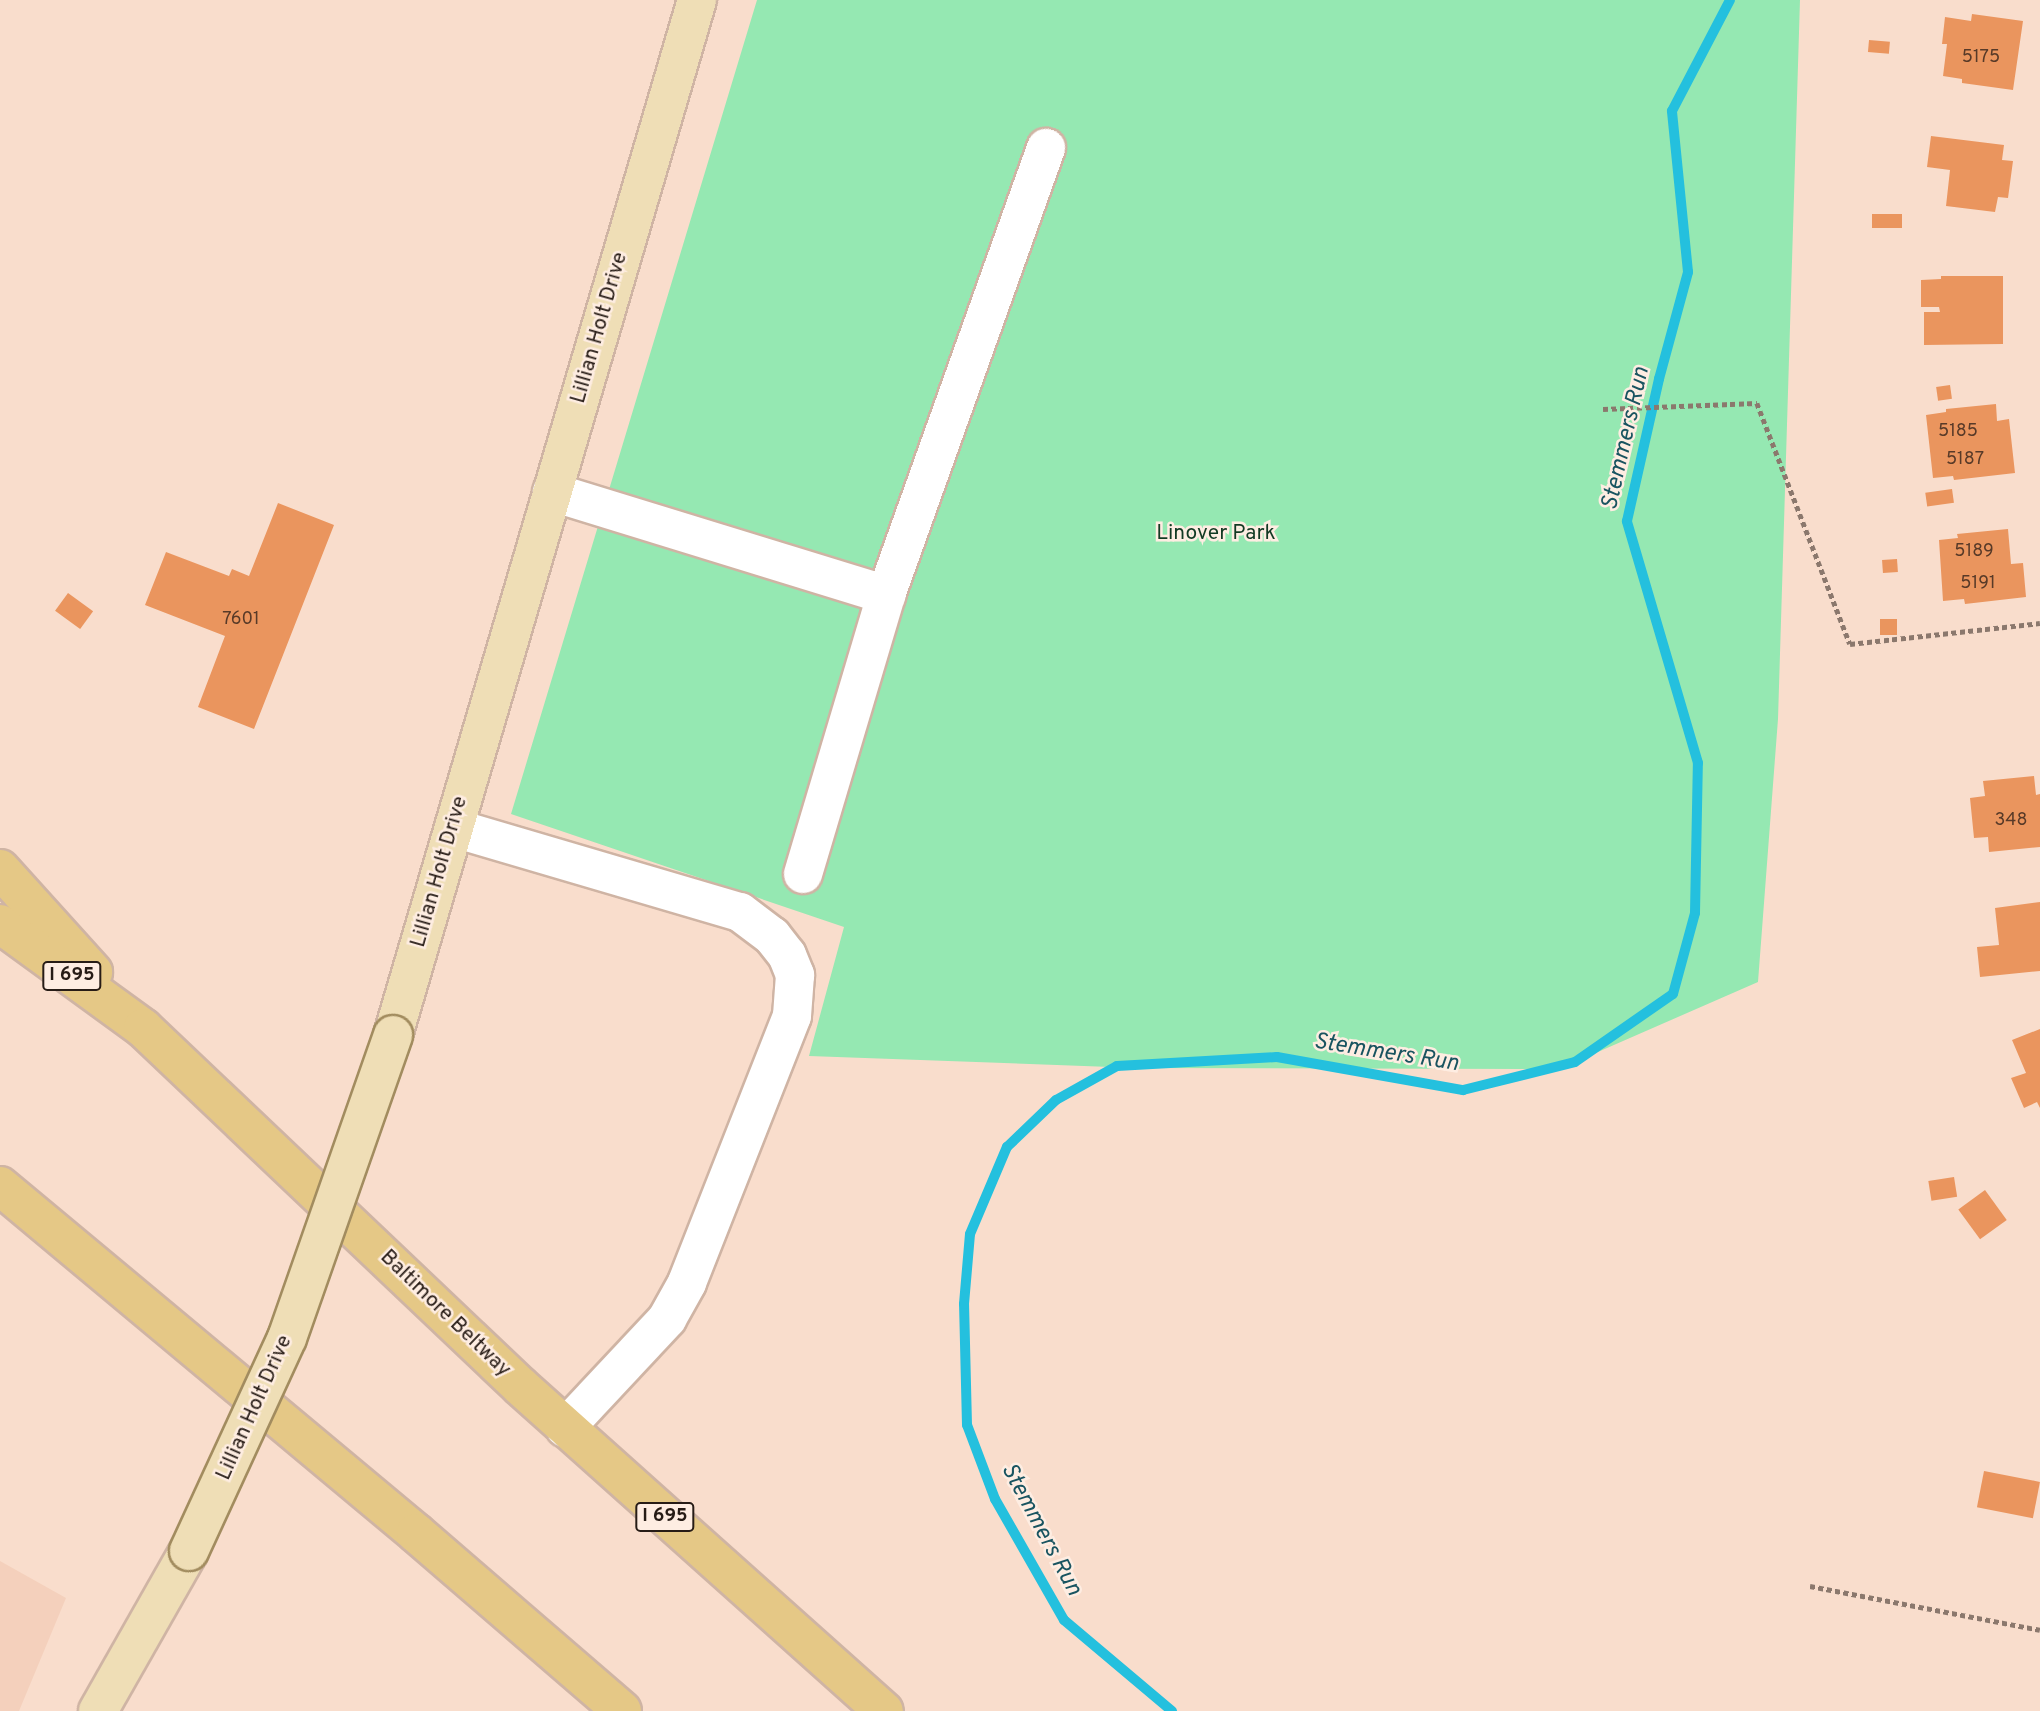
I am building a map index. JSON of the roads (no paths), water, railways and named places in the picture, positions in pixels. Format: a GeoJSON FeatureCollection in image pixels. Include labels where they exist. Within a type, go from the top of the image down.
{"type":"FeatureCollection","features":[{"type":"Feature","properties":{"kind":"highway"},"geometry":{"type":"LineString","coordinates":[[0,869],[143,1028]]}},
{"type":"Feature","properties":{"kind":"highway","name":"Baltimore Beltway"},"geometry":{"type":"LineString","coordinates":[[0,924],[143,1028],[565,1428],[884,1711]]}},
{"type":"Feature","properties":{"kind":"highway"},"geometry":{"type":"LineString","coordinates":[[0,1186],[405,1524],[622,1711]]}},
{"type":"Feature","properties":{"kind":"main road","name":"Lillian Holt Drive"},"geometry":{"type":"LineString","coordinates":[[98,1711],[190,1551],[287,1338],[393,1035],[697,0]]}},
{"type":"Feature","properties":{"kind":"lane"},"geometry":{"type":"LineString","coordinates":[[803,874],[886,595],[1046,148]]}},
{"type":"Feature","properties":{"kind":"lane"},"geometry":{"type":"LineString","coordinates":[[552,492],[886,595]]}},
{"type":"Feature","properties":{"kind":"lane"},"geometry":{"type":"LineString","coordinates":[[454,828],[740,912],[772,936],[787,955],[795,975],[792,1016],[687,1283],[667,1319],[565,1428]]}},
{"type":"Feature","properties":{"kind":"waterway","name":"Stemmers Run"},"geometry":{"type":"LineString","coordinates":[[1172,1711],[1064,1620],[995,1499],[967,1425],[964,1304],[970,1234],[1007,1147],[1056,1100],[1117,1066],[1277,1057],[1463,1090],[1575,1062],[1673,994],[1695,913],[1698,763],[1627,521],[1659,379],[1688,272],[1672,111],[1730,0]]}},
{"type":"Feature","properties":{"kind":"park label","name":"Linover Park"},"geometry":{"type":"Point","coordinates":[1216,534]}}]}
